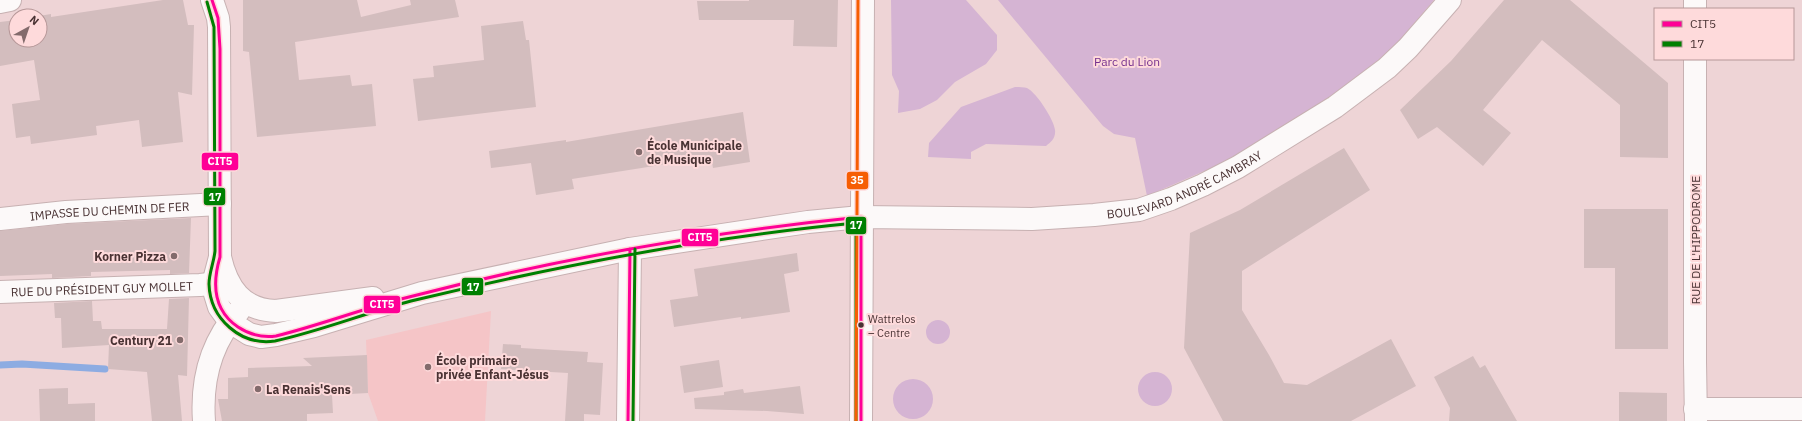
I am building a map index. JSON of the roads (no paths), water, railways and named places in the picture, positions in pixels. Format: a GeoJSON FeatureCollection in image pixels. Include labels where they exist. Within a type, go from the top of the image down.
{"type":"FeatureCollection","features":[{"type":"Feature","properties":{"kind":"street"},"geometry":{"type":"LineString","coordinates":[[0,2],[10,0]]}},
{"type":"Feature","properties":{"kind":"street"},"geometry":{"type":"LineString","coordinates":[[212,0],[218,18],[219,27],[221,283],[215,294],[219,307],[230,321],[249,334],[261,337],[314,326],[422,293]]}},
{"type":"Feature","properties":{"kind":"street"},"geometry":{"type":"LineString","coordinates":[[861,421],[863,0]]}},
{"type":"Feature","properties":{"kind":"street","name":"BOULEVARD ANDRÉ CAMBRAY"},"geometry":{"type":"LineString","coordinates":[[422,293],[630,249],[808,222],[861,217],[1032,218],[1086,216],[1139,210],[1203,185],[1238,166],[1292,135],[1360,90],[1388,68],[1408,48],[1450,0]]}},
{"type":"Feature","properties":{"kind":"street","name":"RUE DE L'HIPPODROME"},"geometry":{"type":"LineString","coordinates":[[1695,60],[1696,415]]}},
{"type":"Feature","properties":{"kind":"street","name":"IMPASSE DU CHEMIN DE FER"},"geometry":{"type":"LineString","coordinates":[[0,219],[66,212],[220,204]]}},
{"type":"Feature","properties":{"kind":"street"},"geometry":{"type":"LineString","coordinates":[[628,421],[630,249]]}},
{"type":"Feature","properties":{"kind":"street"},"geometry":{"type":"LineString","coordinates":[[221,283],[247,303],[263,310],[276,311],[346,301],[422,293]]}},
{"type":"Feature","properties":{"kind":"street","name":"RUE DU PRÉSIDENT GUY MOLLET"},"geometry":{"type":"LineString","coordinates":[[0,292],[221,283]]}},
{"type":"Feature","properties":{"kind":"street"},"geometry":{"type":"LineString","coordinates":[[204,421],[204,385],[208,362],[214,347],[230,321],[247,303]]}},
{"type":"Feature","properties":{"kind":"street"},"geometry":{"type":"LineString","coordinates":[[1696,415],[1802,409]]}},
{"type":"Feature","properties":{"kind":"waterway"},"geometry":{"type":"LineString","coordinates":[[0,365],[22,364],[105,369]]}},
{"type":"Feature","properties":{"kind":"place","name":"École Municipale de Musique"},"geometry":{"type":"Point","coordinates":[639,152]}},
{"type":"Feature","properties":{"kind":"place","name":"Korner Pizza"},"geometry":{"type":"Point","coordinates":[174,256]}},
{"type":"Feature","properties":{"kind":"place","name":"Wattrelos – Centre"},"geometry":{"type":"Point","coordinates":[861,325]}},
{"type":"Feature","properties":{"kind":"place","name":"Century 21"},"geometry":{"type":"Point","coordinates":[180,340]}},
{"type":"Feature","properties":{"kind":"place","name":"École primaire privée Enfant-Jésus"},"geometry":{"type":"Point","coordinates":[428,367]}},
{"type":"Feature","properties":{"kind":"place","name":"La Renais'Sens"},"geometry":{"type":"Point","coordinates":[258,389]}},
{"type":"Feature","properties":{"kind":"park label","name":"Parc du Lion"},"geometry":{"type":"Point","coordinates":[1127,61]}}]}
